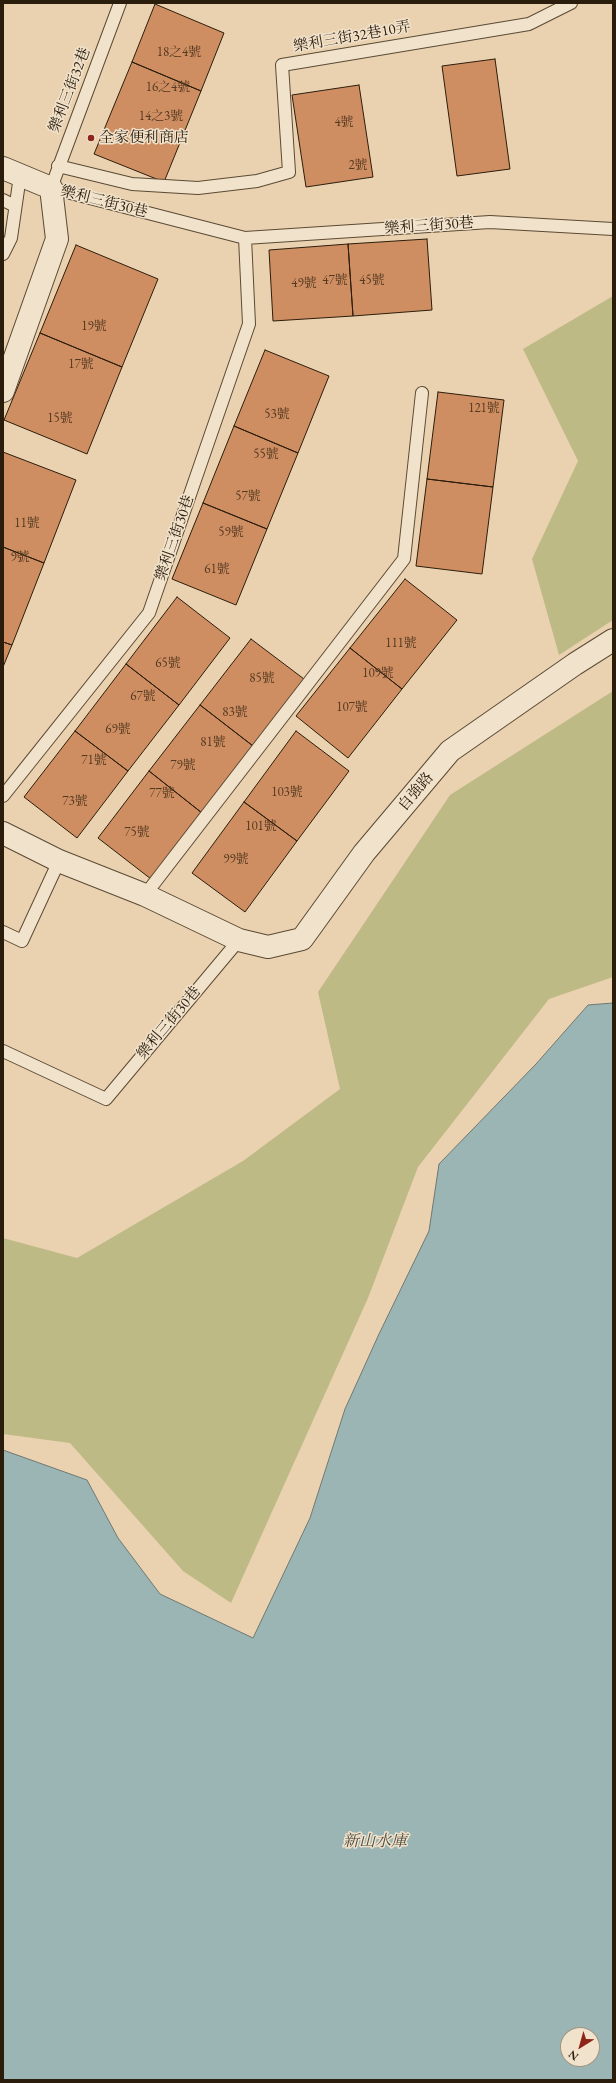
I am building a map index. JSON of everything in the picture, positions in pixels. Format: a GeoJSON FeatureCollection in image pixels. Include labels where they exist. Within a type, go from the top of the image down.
{"type":"FeatureCollection","features":[{"type":"Feature","properties":{"kind":"street"},"geometry":{"type":"LineString","coordinates":[[12,172],[51,188]]}},
{"type":"Feature","properties":{"kind":"street","name":"樂利三街30巷"},"geometry":{"type":"LineString","coordinates":[[3,391],[57,239],[51,188]]}},
{"type":"Feature","properties":{"kind":"street","name":"自強路"},"geometry":{"type":"LineString","coordinates":[[239,940],[268,946],[302,939],[364,853],[450,751],[574,664],[613,640]]}},
{"type":"Feature","properties":{"kind":"street"},"geometry":{"type":"LineString","coordinates":[[3,833],[59,861],[145,895],[239,940]]}},
{"type":"Feature","properties":{"kind":"lane","name":"樂利三街32巷"},"geometry":{"type":"LineString","coordinates":[[51,188],[120,3]]}},
{"type":"Feature","properties":{"kind":"lane","name":"樂利三街32巷10弄"},"geometry":{"type":"LineString","coordinates":[[58,166],[132,184],[198,188],[257,181],[289,172],[282,65],[529,24],[571,3]]}},
{"type":"Feature","properties":{"kind":"lane"},"geometry":{"type":"LineString","coordinates":[[3,254],[11,238],[16,206],[12,172]]}},
{"type":"Feature","properties":{"kind":"lane","name":"樂利三街30巷"},"geometry":{"type":"LineString","coordinates":[[51,188],[245,238],[490,222],[613,229]]}},
{"type":"Feature","properties":{"kind":"lane"},"geometry":{"type":"LineString","coordinates":[[3,200],[16,206]]}},
{"type":"Feature","properties":{"kind":"lane","name":"樂利三街30巷"},"geometry":{"type":"LineString","coordinates":[[3,796],[149,613],[249,324],[245,238]]}},
{"type":"Feature","properties":{"kind":"lane"},"geometry":{"type":"LineString","coordinates":[[145,895],[404,559],[422,393]]}},
{"type":"Feature","properties":{"kind":"lane"},"geometry":{"type":"LineString","coordinates":[[3,932],[22,940],[59,861]]}},
{"type":"Feature","properties":{"kind":"lane","name":"樂利三街30巷"},"geometry":{"type":"LineString","coordinates":[[3,1051],[106,1099],[239,940]]}},
{"type":"Feature","properties":{"kind":"shaded area"},"geometry":{"type":"Polygon","coordinates":[[[613,296],[613,620],[559,655],[532,559],[578,461],[523,349],[613,296]]]}},
{"type":"Feature","properties":{"kind":"shaded area"},"geometry":{"type":"Polygon","coordinates":[[[613,691],[613,977],[549,999],[418,1167],[368,1298],[231,1603],[183,1571],[70,1443],[3,1434],[3,1238],[77,1258],[243,1161],[340,1089],[318,992],[450,795],[613,691]]]}},
{"type":"Feature","properties":{"kind":"water","name":"新山水庫"},"geometry":{"type":"Polygon","coordinates":[[[613,1003],[613,2080],[3,2080],[3,1450],[87,1480],[118,1538],[160,1594],[253,1638],[310,1518],[345,1409],[379,1334],[429,1231],[439,1164],[536,1064],[588,1005],[613,1003]]]}},
{"type":"Feature","properties":{"kind":"building"},"geometry":{"type":"Polygon","coordinates":[[[155,4],[224,33],[201,91],[132,62],[155,4]]]}},
{"type":"Feature","properties":{"kind":"building"},"geometry":{"type":"Polygon","coordinates":[[[495,59],[510,169],[457,176],[442,66],[495,59]]]}},
{"type":"Feature","properties":{"kind":"building"},"geometry":{"type":"Polygon","coordinates":[[[132,62],[201,91],[164,182],[94,154],[132,62]]]}},
{"type":"Feature","properties":{"kind":"building"},"geometry":{"type":"Polygon","coordinates":[[[359,85],[373,177],[306,187],[292,95],[359,85]]]}},
{"type":"Feature","properties":{"kind":"building"},"geometry":{"type":"Polygon","coordinates":[[[427,239],[432,310],[353,316],[348,244],[427,239]]]}},
{"type":"Feature","properties":{"kind":"building"},"geometry":{"type":"Polygon","coordinates":[[[348,244],[353,316],[273,321],[269,250],[348,244]]]}},
{"type":"Feature","properties":{"kind":"building"},"geometry":{"type":"Polygon","coordinates":[[[76,245],[158,279],[122,367],[40,333],[76,245]]]}},
{"type":"Feature","properties":{"kind":"building"},"geometry":{"type":"Polygon","coordinates":[[[40,333],[122,367],[87,454],[4,420],[40,333]]]}},
{"type":"Feature","properties":{"kind":"building"},"geometry":{"type":"Polygon","coordinates":[[[265,350],[329,376],[298,453],[234,426],[265,350]]]}},
{"type":"Feature","properties":{"kind":"building"},"geometry":{"type":"Polygon","coordinates":[[[438,392],[504,400],[493,487],[427,479],[438,392]]]}},
{"type":"Feature","properties":{"kind":"building"},"geometry":{"type":"Polygon","coordinates":[[[234,426],[298,453],[267,529],[203,503],[234,426]]]}},
{"type":"Feature","properties":{"kind":"building"},"geometry":{"type":"Polygon","coordinates":[[[3,452],[76,480],[44,563],[3,547],[3,452]]]}},
{"type":"Feature","properties":{"kind":"building"},"geometry":{"type":"Polygon","coordinates":[[[427,479],[493,487],[482,574],[416,566],[427,479]]]}},
{"type":"Feature","properties":{"kind":"building"},"geometry":{"type":"Polygon","coordinates":[[[203,503],[267,529],[236,605],[172,579],[203,503]]]}},
{"type":"Feature","properties":{"kind":"building"},"geometry":{"type":"Polygon","coordinates":[[[3,547],[44,563],[12,645],[3,642],[3,547]]]}},
{"type":"Feature","properties":{"kind":"building"},"geometry":{"type":"Polygon","coordinates":[[[405,579],[457,620],[402,689],[350,648],[405,579]]]}},
{"type":"Feature","properties":{"kind":"building"},"geometry":{"type":"Polygon","coordinates":[[[177,597],[230,638],[179,705],[126,664],[177,597]]]}},
{"type":"Feature","properties":{"kind":"building"},"geometry":{"type":"Polygon","coordinates":[[[251,639],[304,679],[253,746],[200,705],[251,639]]]}},
{"type":"Feature","properties":{"kind":"building"},"geometry":{"type":"Polygon","coordinates":[[[3,642],[12,645],[3,667],[3,642]]]}},
{"type":"Feature","properties":{"kind":"building"},"geometry":{"type":"Polygon","coordinates":[[[350,648],[402,689],[348,758],[296,716],[350,648]]]}},
{"type":"Feature","properties":{"kind":"building"},"geometry":{"type":"Polygon","coordinates":[[[126,664],[179,705],[128,771],[75,731],[126,664]]]}},
{"type":"Feature","properties":{"kind":"building"},"geometry":{"type":"Polygon","coordinates":[[[200,705],[253,746],[202,813],[149,771],[200,705]]]}},
{"type":"Feature","properties":{"kind":"building"},"geometry":{"type":"Polygon","coordinates":[[[75,731],[128,771],[77,838],[24,797],[75,731]]]}},
{"type":"Feature","properties":{"kind":"building"},"geometry":{"type":"Polygon","coordinates":[[[296,731],[349,771],[297,841],[244,802],[296,731]]]}},
{"type":"Feature","properties":{"kind":"building"},"geometry":{"type":"Polygon","coordinates":[[[149,771],[202,813],[151,879],[98,838],[149,771]]]}},
{"type":"Feature","properties":{"kind":"building"},"geometry":{"type":"Polygon","coordinates":[[[244,802],[297,841],[245,912],[192,873],[244,802]]]}},
{"type":"Feature","properties":{"kind":"place","name":"全家便利商店"},"geometry":{"type":"Point","coordinates":[91,138]}}]}
